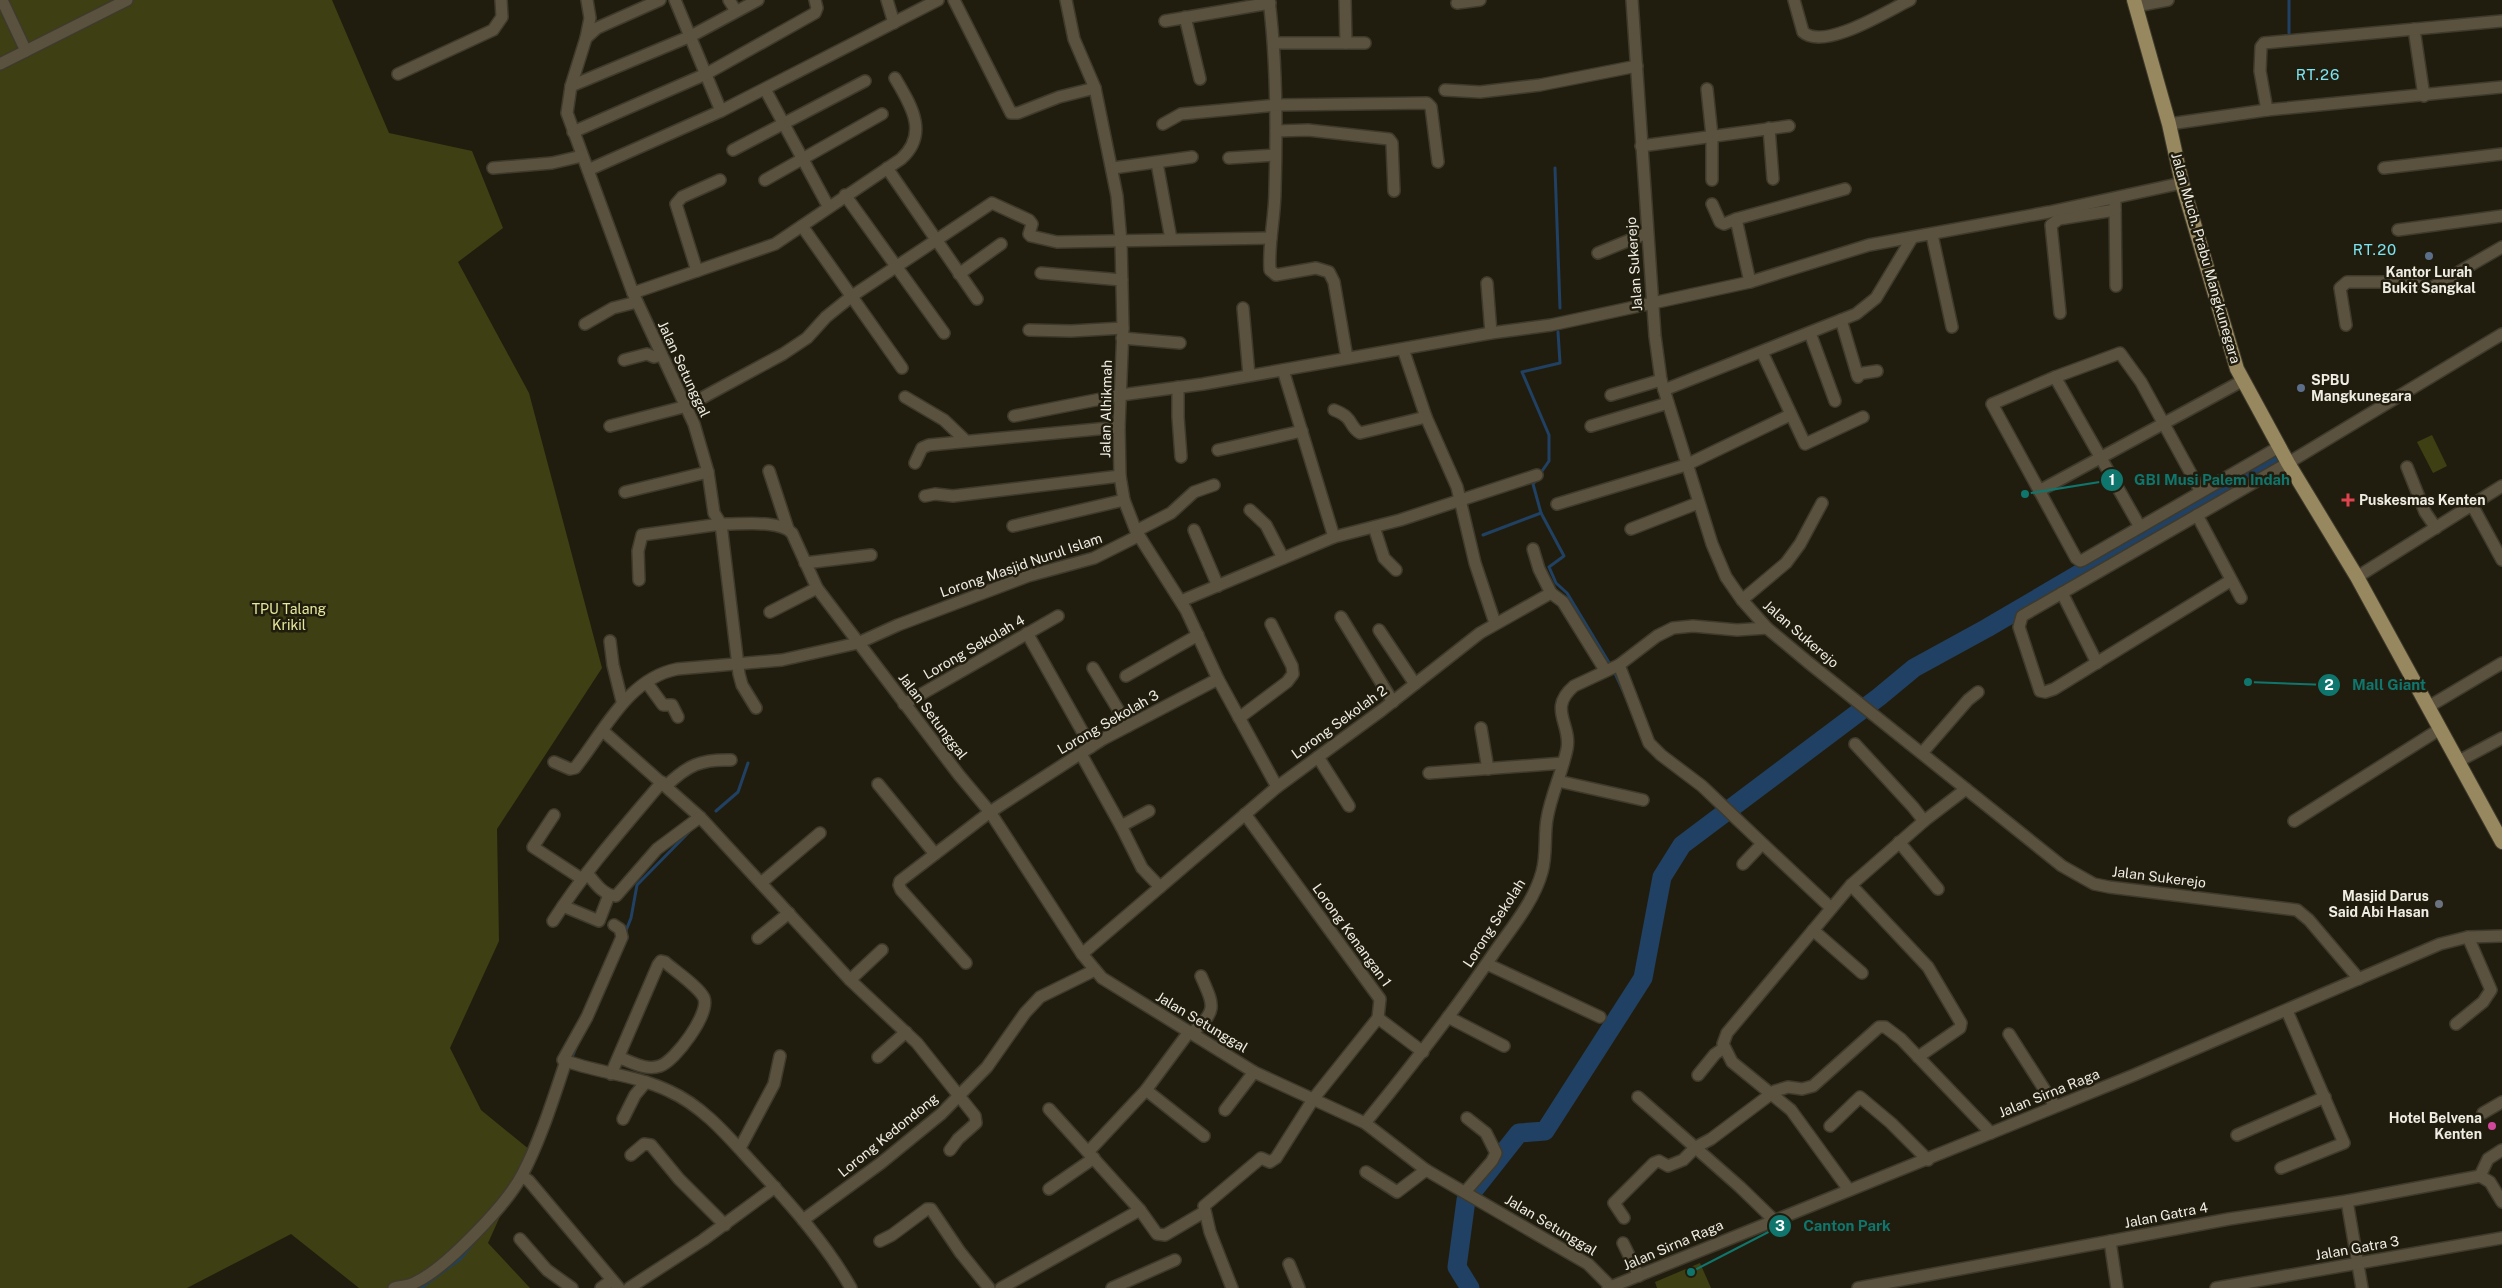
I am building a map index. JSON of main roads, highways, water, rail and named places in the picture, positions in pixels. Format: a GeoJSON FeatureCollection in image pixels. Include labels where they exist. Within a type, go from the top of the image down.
{"type":"FeatureCollection","features":[{"type":"Feature","properties":{"kind":"main road","name":"Jalan Much. Prabu Mangkunegara"},"geometry":{"type":"LineString","coordinates":[[2135,3],[2169,124],[2182,183],[2212,279],[2224,332],[2242,381],[2288,463],[2357,577],[2457,762],[2501,838]]}},
{"type":"Feature","properties":{"kind":"waterway"},"geometry":{"type":"LineString","coordinates":[[2289,0],[2289,33]]}},
{"type":"Feature","properties":{"kind":"waterway"},"geometry":{"type":"LineString","coordinates":[[1555,168],[1560,308]]}},
{"type":"Feature","properties":{"kind":"waterway"},"geometry":{"type":"LineString","coordinates":[[1540,474],[1549,461],[1549,435],[1522,372],[1560,363],[1558,332]]}},
{"type":"Feature","properties":{"kind":"waterway"},"geometry":{"type":"LineString","coordinates":[[1470,1288],[1457,1267],[1466,1200],[1519,1133],[1545,1131],[1643,978],[1662,877],[1682,845],[1879,697],[1914,668],[1987,628],[2282,455]]}},
{"type":"Feature","properties":{"kind":"waterway"},"geometry":{"type":"LineString","coordinates":[[1537,479],[1533,484],[1541,513],[1564,556],[1549,567],[1556,583],[1567,593],[1611,666]]}},
{"type":"Feature","properties":{"kind":"waterway"},"geometry":{"type":"LineString","coordinates":[[1483,535],[1541,513]]}},
{"type":"Feature","properties":{"kind":"waterway"},"geometry":{"type":"LineString","coordinates":[[1614,671],[1625,695]]}},
{"type":"Feature","properties":{"kind":"waterway"},"geometry":{"type":"LineString","coordinates":[[716,811],[738,792],[748,763]]}},
{"type":"Feature","properties":{"kind":"waterway"},"geometry":{"type":"LineString","coordinates":[[625,933],[631,918],[637,885],[689,832]]}},
{"type":"Feature","properties":{"kind":"waterway"},"geometry":{"type":"LineString","coordinates":[[571,1060],[577,1045]]}},
{"type":"Feature","properties":{"kind":"waterway"},"geometry":{"type":"LineString","coordinates":[[421,1288],[460,1259],[476,1240]]}},
{"type":"Feature","properties":{"kind":"place","name":"Kantor Lurah Bukit Sangkal"},"geometry":{"type":"Point","coordinates":[2429,256]}},
{"type":"Feature","properties":{"kind":"place","name":"SPBU Mangkunegara"},"geometry":{"type":"Point","coordinates":[2301,388]}},
{"type":"Feature","properties":{"kind":"place","name":"GBI Musi Palem Indah"},"geometry":{"type":"Point","coordinates":[2025,494]}},
{"type":"Feature","properties":{"kind":"place","name":"Puskesmas Kenten"},"geometry":{"type":"Point","coordinates":[2348,500]}},
{"type":"Feature","properties":{"kind":"place","name":"Mall Giant"},"geometry":{"type":"Point","coordinates":[2248,682]}},
{"type":"Feature","properties":{"kind":"place","name":"Masjid Darus Said Abi Hasan"},"geometry":{"type":"Point","coordinates":[2439,904]}},
{"type":"Feature","properties":{"kind":"place","name":"Hotel Belvena Kenten"},"geometry":{"type":"Point","coordinates":[2492,1126]}},
{"type":"Feature","properties":{"kind":"place","name":"Canton Park"},"geometry":{"type":"Point","coordinates":[1691,1272]}},
{"type":"Feature","properties":{"kind":"district","name":"RT.26"},"geometry":{"type":"Point","coordinates":[2318,74]}},
{"type":"Feature","properties":{"kind":"district","name":"RT.20"},"geometry":{"type":"Point","coordinates":[2375,249]}},
{"type":"Feature","properties":{"kind":"park label","name":"TPU Talang Krikil"},"geometry":{"type":"Point","coordinates":[289,618]}}]}
